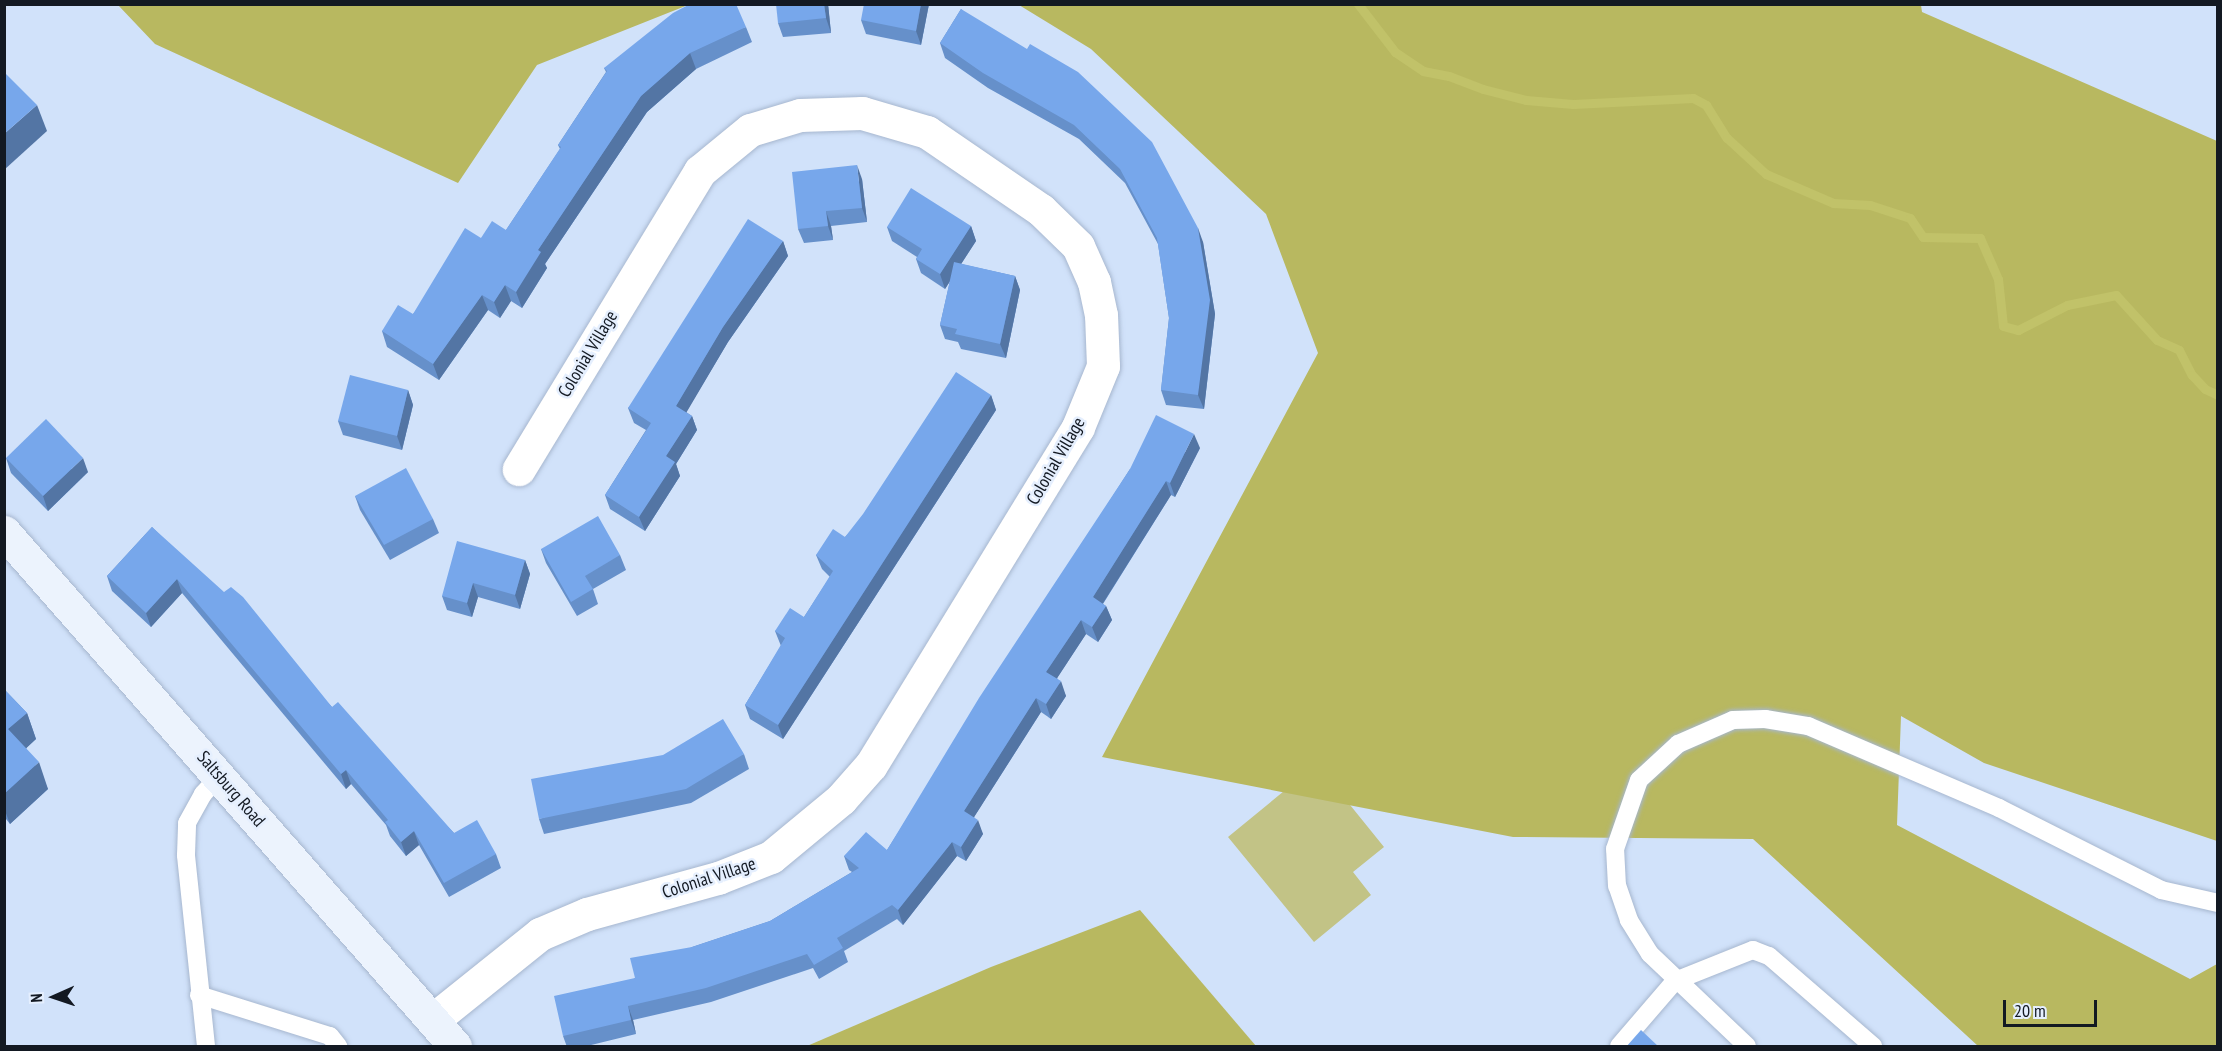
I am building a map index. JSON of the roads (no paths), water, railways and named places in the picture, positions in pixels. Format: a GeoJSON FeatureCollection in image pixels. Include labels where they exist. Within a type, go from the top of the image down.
{"type":"FeatureCollection","features":[{"type":"Feature","properties":{"kind":"main road","name":"Saltsburg Road"},"geometry":{"type":"LineString","coordinates":[[4,532],[434,1019],[455,1047]]}},
{"type":"Feature","properties":{"kind":"street","name":"Colonial Village"},"geometry":{"type":"LineString","coordinates":[[434,1019],[540,934],[579,917],[718,878],[771,857],[841,799],[871,765],[1078,427],[1103,366],[1101,315],[1094,282],[1078,246],[1041,210],[927,132],[862,113],[800,115],[750,130],[700,171],[519,469]]}},
{"type":"Feature","properties":{"kind":"lane"},"geometry":{"type":"LineString","coordinates":[[1748,1047],[1675,981],[1650,954],[1629,920],[1617,886],[1616,849],[1639,780],[1678,744],[1733,720],[1765,718],[1808,726],[1999,808],[2161,890],[2217,903]]}},
{"type":"Feature","properties":{"kind":"lane"},"geometry":{"type":"LineString","coordinates":[[206,1047],[186,855],[187,823],[203,794],[219,776]]}},
{"type":"Feature","properties":{"kind":"lane"},"geometry":{"type":"LineString","coordinates":[[1619,1047],[1675,981],[1753,950],[1769,956],[1873,1047]]}},
{"type":"Feature","properties":{"kind":"lane"},"geometry":{"type":"LineString","coordinates":[[199,995],[330,1036],[338,1047]]}},
{"type":"Feature","properties":{"kind":"waterway"},"geometry":{"type":"LineString","coordinates":[[1358,4],[1395,52],[1423,71],[1449,76],[1483,89],[1526,100],[1573,104],[1693,98],[1706,105],[1727,138],[1766,174],[1833,203],[1870,205],[1910,218],[1923,237],[1980,238],[1998,279],[2003,326],[2018,330],[2067,305],[2116,295],[2157,340],[2179,350],[2192,375],[2205,389],[2218,395]]}}]}
